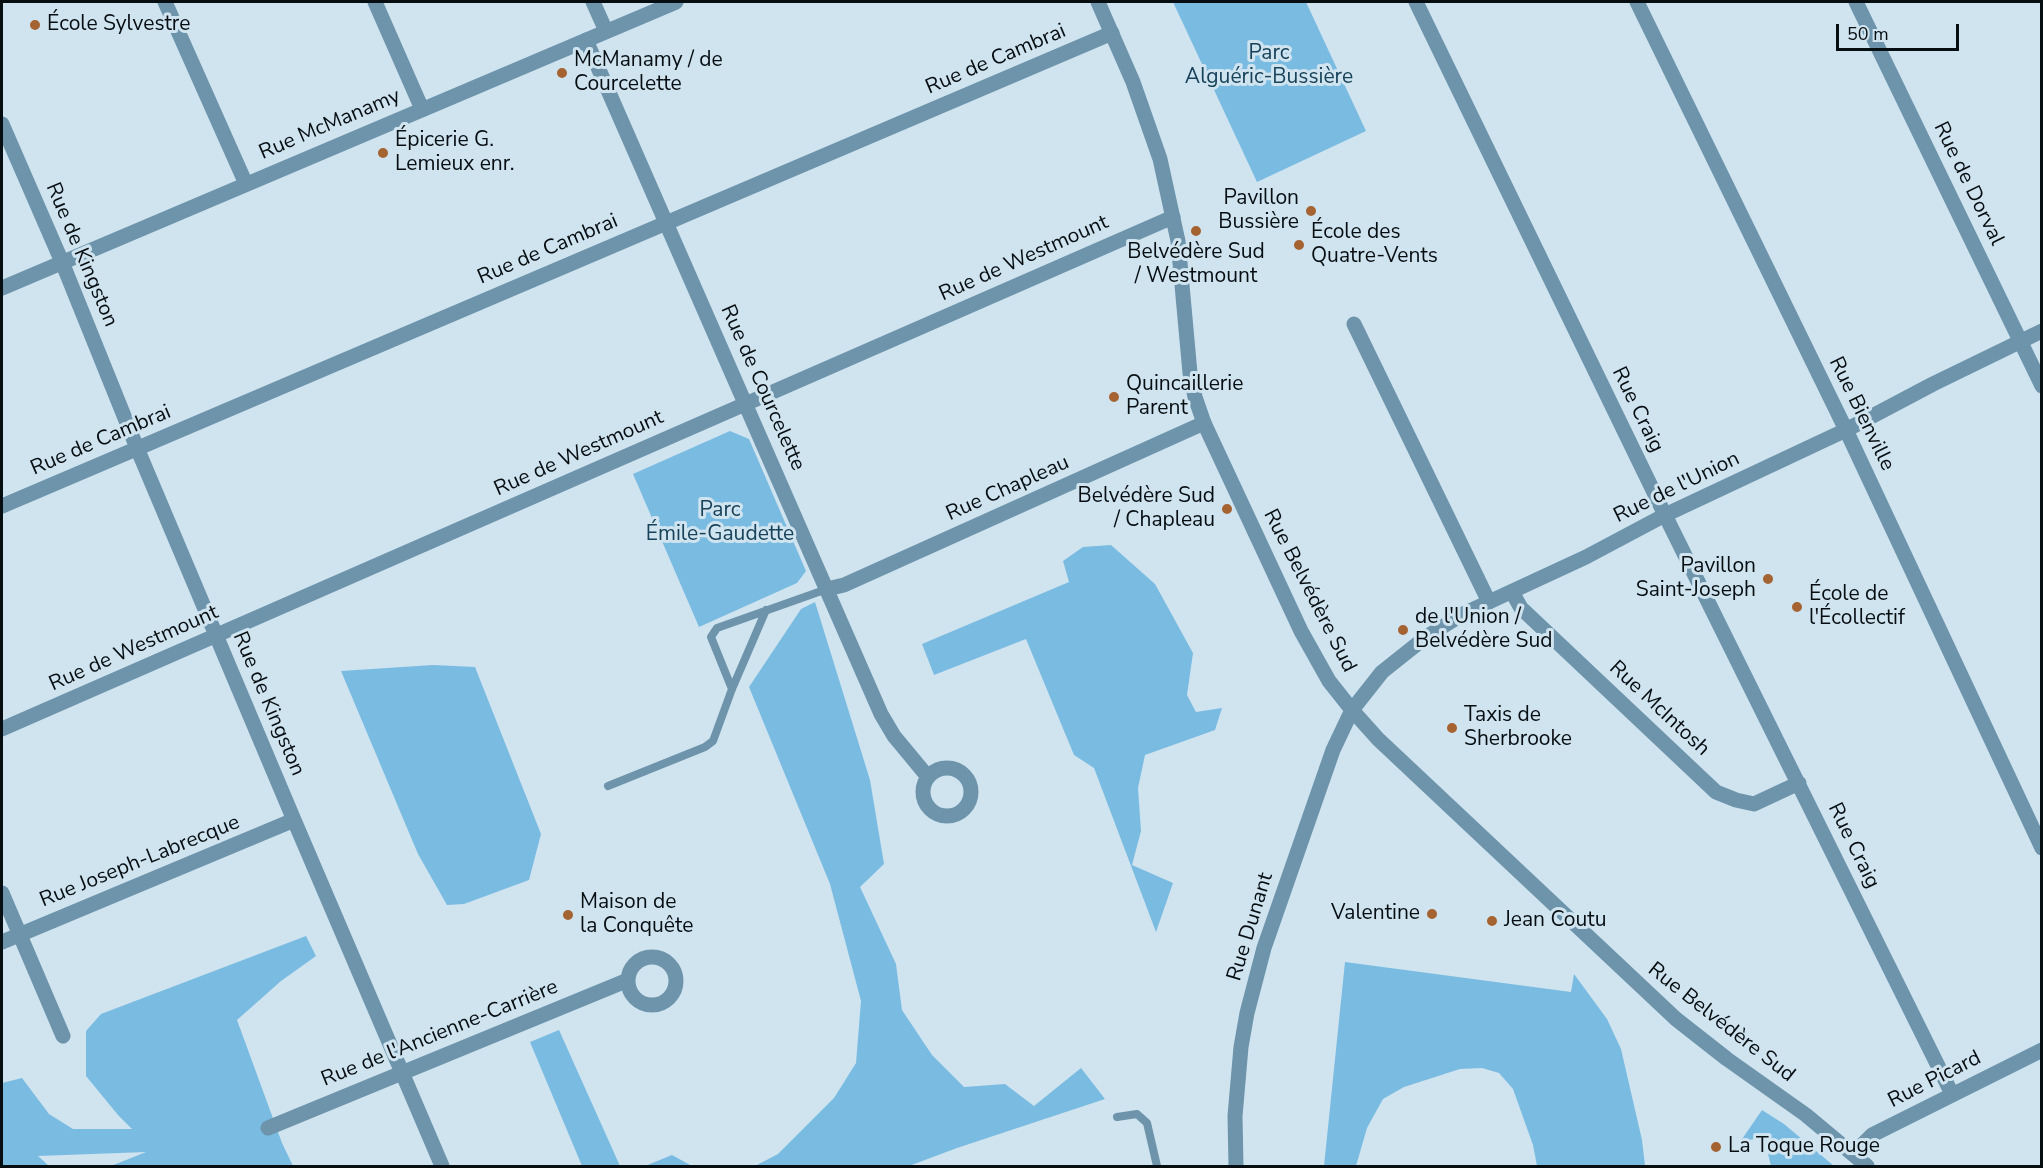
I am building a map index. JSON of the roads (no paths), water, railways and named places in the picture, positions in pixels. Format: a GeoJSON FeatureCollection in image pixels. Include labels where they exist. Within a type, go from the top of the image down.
{"type":"FeatureCollection","features":[{"type":"Feature","properties":{"kind":"street"},"geometry":{"type":"LineString","coordinates":[[165,2],[246,184]]}},
{"type":"Feature","properties":{"kind":"street"},"geometry":{"type":"LineString","coordinates":[[375,2],[422,109]]}},
{"type":"Feature","properties":{"kind":"street"},"geometry":{"type":"LineString","coordinates":[[593,2],[606,31]]}},
{"type":"Feature","properties":{"kind":"street","name":"Rue McManamy"},"geometry":{"type":"LineString","coordinates":[[2,288],[676,2]]}},
{"type":"Feature","properties":{"kind":"street","name":"Rue Belvédère Sud"},"geometry":{"type":"LineString","coordinates":[[1098,2],[1133,82],[1160,159],[1178,241],[1190,373],[1195,398],[1204,423],[1301,631],[1329,681],[1352,711],[1378,738],[1676,1019],[1727,1059],[1806,1115],[1867,1167]]}},
{"type":"Feature","properties":{"kind":"street","name":"Rue Craig"},"geometry":{"type":"LineString","coordinates":[[1416,2],[1665,515],[1952,1094]]}},
{"type":"Feature","properties":{"kind":"street","name":"Rue Bienville"},"geometry":{"type":"LineString","coordinates":[[1636,2],[1846,430],[2042,848]]}},
{"type":"Feature","properties":{"kind":"street","name":"Rue de Dorval"},"geometry":{"type":"LineString","coordinates":[[1856,2],[2042,386]]}},
{"type":"Feature","properties":{"kind":"street","name":"Rue de Cambrai"},"geometry":{"type":"LineString","coordinates":[[2,506],[1112,33]]}},
{"type":"Feature","properties":{"kind":"street","name":"Rue de Courcelette"},"geometry":{"type":"LineString","coordinates":[[586,39],[881,714],[894,736],[928,777]]}},
{"type":"Feature","properties":{"kind":"street","name":"Rue de Kingston"},"geometry":{"type":"LineString","coordinates":[[2,124],[62,262],[216,636],[442,1167]]}},
{"type":"Feature","properties":{"kind":"street","name":"Rue de Westmount"},"geometry":{"type":"LineString","coordinates":[[2,729],[1173,217]]}},
{"type":"Feature","properties":{"kind":"street"},"geometry":{"type":"LineString","coordinates":[[1354,324],[1489,602]]}},
{"type":"Feature","properties":{"kind":"street","name":"Rue de l'Union"},"geometry":{"type":"LineString","coordinates":[[1352,711],[1377,678],[1401,655],[1463,614],[1586,557],[1665,515],[1846,430],[2042,331]]}},
{"type":"Feature","properties":{"kind":"street","name":"Rue Chapleau"},"geometry":{"type":"LineString","coordinates":[[827,589],[844,585],[1204,423]]}},
{"type":"Feature","properties":{"kind":"street","name":"Rue McIntosh"},"geometry":{"type":"LineString","coordinates":[[1512,592],[1521,608],[1716,792],[1754,804],[1799,783]]}},
{"type":"Feature","properties":{"kind":"street","name":"Rue Dunant"},"geometry":{"type":"LineString","coordinates":[[1236,1167],[1237,1081],[1245,1025],[1255,980],[1317,792],[1333,750],[1352,711]]}},
{"type":"Feature","properties":{"kind":"street","name":"Rue Joseph-Labrecque"},"geometry":{"type":"LineString","coordinates":[[2,942],[280,828],[294,820]]}},
{"type":"Feature","properties":{"kind":"street"},"geometry":{"type":"LineString","coordinates":[[2,893],[63,1036]]}},
{"type":"Feature","properties":{"kind":"street","name":"Rue de l'Ancienne-Carrière"},"geometry":{"type":"LineString","coordinates":[[268,1128],[628,980]]}},
{"type":"Feature","properties":{"kind":"street","name":"Rue Picard"},"geometry":{"type":"LineString","coordinates":[[1853,1154],[1872,1135],[2042,1050]]}},
{"type":"Feature","properties":{"kind":"lane"},"geometry":{"type":"LineString","coordinates":[[732,689],[711,638],[717,628],[827,589]]}},
{"type":"Feature","properties":{"kind":"lane"},"geometry":{"type":"LineString","coordinates":[[608,786],[705,747],[713,741],[732,689],[766,610]]}},
{"type":"Feature","properties":{"kind":"lane"},"geometry":{"type":"LineString","coordinates":[[1117,1117],[1137,1114],[1147,1123],[1157,1167]]}},
{"type":"Feature","properties":{"kind":"place","name":"École Sylvestre"},"geometry":{"type":"Point","coordinates":[35,25]}},
{"type":"Feature","properties":{"kind":"place","name":"McManamy / de Courcelette"},"geometry":{"type":"Point","coordinates":[562,73]}},
{"type":"Feature","properties":{"kind":"place","name":"Épicerie G. Lemieux enr."},"geometry":{"type":"Point","coordinates":[383,153]}},
{"type":"Feature","properties":{"kind":"place","name":"Pavillon Bussière"},"geometry":{"type":"Point","coordinates":[1311,211]}},
{"type":"Feature","properties":{"kind":"place","name":"Belvédère Sud / Westmount"},"geometry":{"type":"Point","coordinates":[1196,231]}},
{"type":"Feature","properties":{"kind":"place","name":"École des Quatre-Vents"},"geometry":{"type":"Point","coordinates":[1299,245]}},
{"type":"Feature","properties":{"kind":"place","name":"Quincaillerie Parent"},"geometry":{"type":"Point","coordinates":[1114,397]}},
{"type":"Feature","properties":{"kind":"place","name":"Belvédère Sud / Chapleau"},"geometry":{"type":"Point","coordinates":[1227,509]}},
{"type":"Feature","properties":{"kind":"place","name":"Pavillon Saint-Joseph"},"geometry":{"type":"Point","coordinates":[1768,579]}},
{"type":"Feature","properties":{"kind":"place","name":"École de l'Écollectif"},"geometry":{"type":"Point","coordinates":[1797,607]}},
{"type":"Feature","properties":{"kind":"place","name":"de l'Union / Belvédère Sud"},"geometry":{"type":"Point","coordinates":[1403,630]}},
{"type":"Feature","properties":{"kind":"place","name":"Taxis de Sherbrooke"},"geometry":{"type":"Point","coordinates":[1452,728]}},
{"type":"Feature","properties":{"kind":"place","name":"Valentine"},"geometry":{"type":"Point","coordinates":[1432,914]}},
{"type":"Feature","properties":{"kind":"place","name":"Maison de la Conquête"},"geometry":{"type":"Point","coordinates":[568,915]}},
{"type":"Feature","properties":{"kind":"place","name":"Jean Coutu"},"geometry":{"type":"Point","coordinates":[1492,921]}},
{"type":"Feature","properties":{"kind":"place","name":"La Toque Rouge"},"geometry":{"type":"Point","coordinates":[1716,1147]}},
{"type":"Feature","properties":{"kind":"park label","name":"Parc Alguéric-Bussière"},"geometry":{"type":"Point","coordinates":[1269,66]}},
{"type":"Feature","properties":{"kind":"park label","name":"Parc Émile-Gaudette"},"geometry":{"type":"Point","coordinates":[720,523]}}]}
